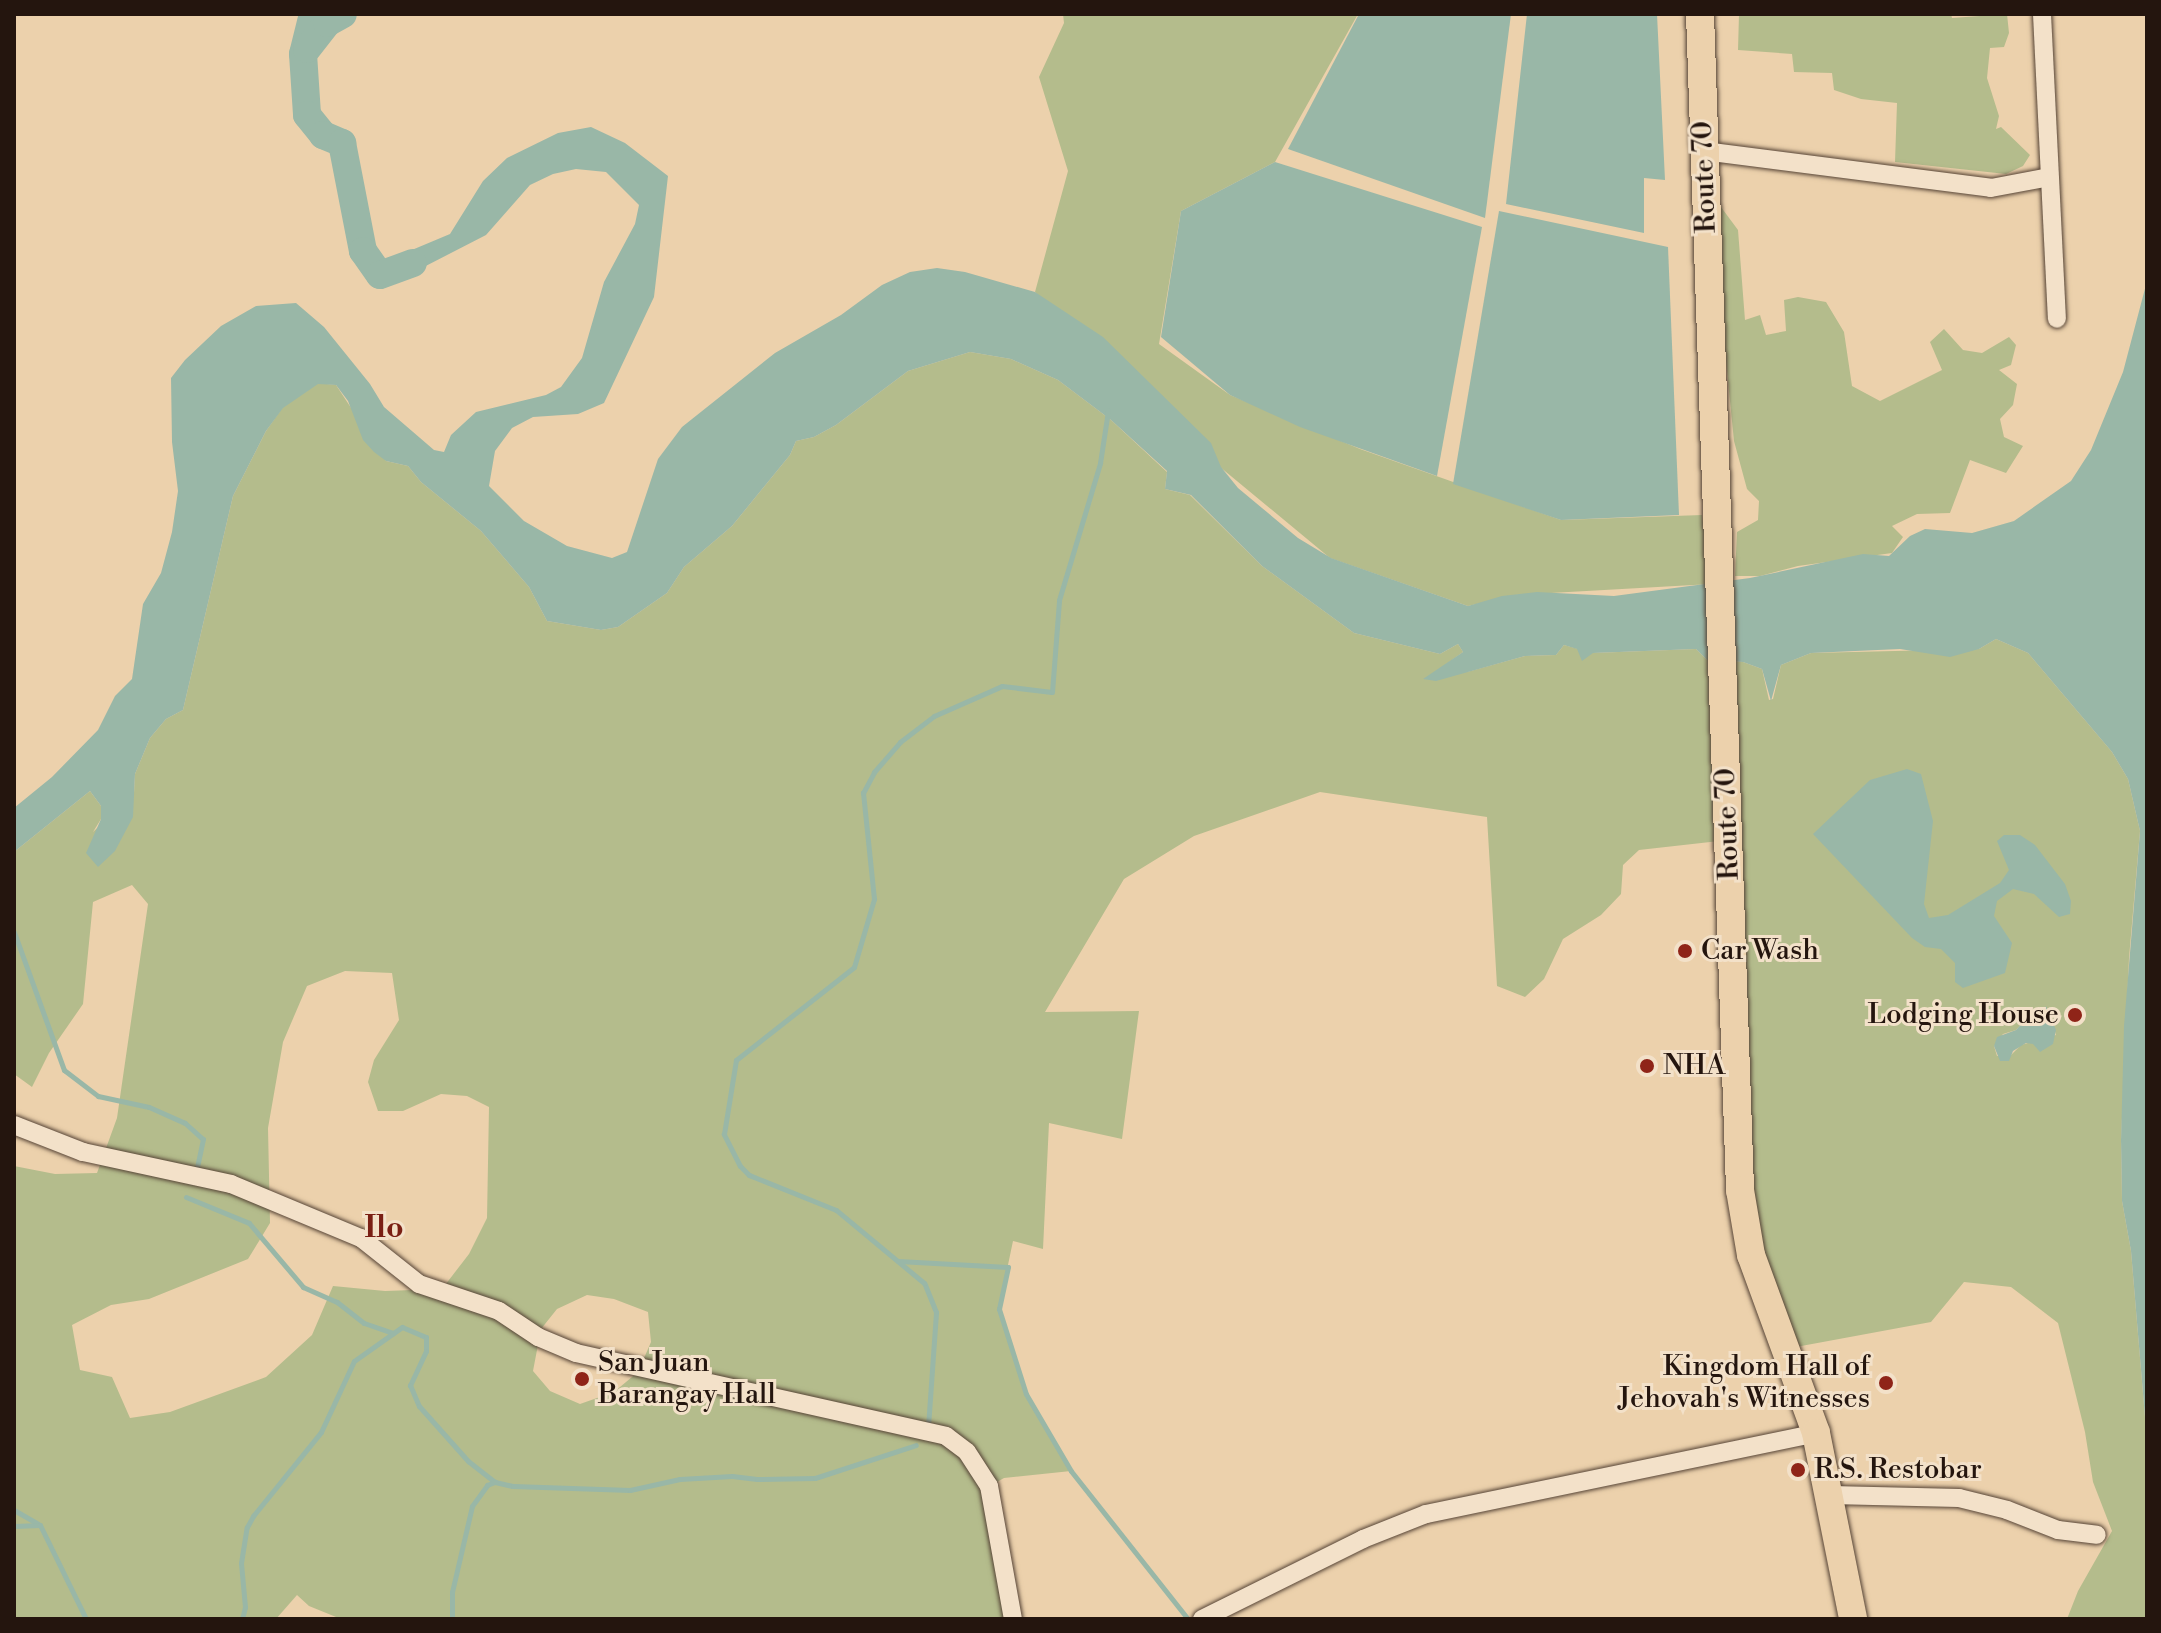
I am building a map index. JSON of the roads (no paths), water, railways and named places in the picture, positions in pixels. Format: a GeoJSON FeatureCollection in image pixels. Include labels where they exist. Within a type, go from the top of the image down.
{"type":"FeatureCollection","features":[{"type":"Feature","properties":{"kind":"highway","name":"Route 70"},"geometry":{"type":"LineString","coordinates":[[1700,14],[1740,1190],[1751,1255],[1816,1433],[1831,1495],[1853,1619]]}},
{"type":"Feature","properties":{"kind":"street"},"geometry":{"type":"LineString","coordinates":[[2042,14],[2057,319]]}},
{"type":"Feature","properties":{"kind":"street"},"geometry":{"type":"LineString","coordinates":[[1704,151],[1991,188],[2049,177]]}},
{"type":"Feature","properties":{"kind":"street"},"geometry":{"type":"LineString","coordinates":[[14,1125],[34,1136],[83,1152],[231,1184],[361,1238],[419,1284],[499,1311],[538,1337],[576,1353],[946,1436],[967,1452],[989,1486],[1013,1619]]}},
{"type":"Feature","properties":{"kind":"street"},"geometry":{"type":"LineString","coordinates":[[1202,1619],[1363,1539],[1426,1514],[1816,1433]]}},
{"type":"Feature","properties":{"kind":"street"},"geometry":{"type":"LineString","coordinates":[[1831,1495],[1959,1498],[2007,1510],[2058,1530],[2097,1535]]}},
{"type":"Feature","properties":{"kind":"waterway"},"geometry":{"type":"LineString","coordinates":[[313,14],[303,54],[307,115],[323,135],[342,143],[363,251],[380,275],[413,263]]}},
{"type":"Feature","properties":{"kind":"waterway"},"geometry":{"type":"LineString","coordinates":[[307,49],[327,23],[343,14]]}},
{"type":"Feature","properties":{"kind":"waterway"},"geometry":{"type":"LineString","coordinates":[[928,1427],[936,1312],[924,1283],[836,1210],[749,1175],[740,1166],[724,1134],[736,1060],[854,967],[874,899],[863,793],[874,772],[900,742],[934,716],[1002,686],[1052,692],[1059,600],[1100,463],[1108,411]]}},
{"type":"Feature","properties":{"kind":"waterway"},"geometry":{"type":"LineString","coordinates":[[14,932],[64,1070],[98,1096],[149,1107],[185,1123],[203,1139],[196,1171]]}},
{"type":"Feature","properties":{"kind":"waterway"},"geometry":{"type":"LineString","coordinates":[[186,1197],[249,1223],[303,1287],[337,1302],[364,1323],[393,1333]]}},
{"type":"Feature","properties":{"kind":"waterway"},"geometry":{"type":"LineString","coordinates":[[898,1261],[1008,1267],[999,1309],[1026,1394],[1071,1471],[1188,1619]]}},
{"type":"Feature","properties":{"kind":"waterway"},"geometry":{"type":"LineString","coordinates":[[242,1619],[245,1607],[241,1563],[247,1527],[253,1516],[321,1432],[354,1361],[402,1327],[426,1337],[426,1351],[410,1385],[419,1406],[468,1461],[495,1482],[513,1486],[630,1490],[680,1479],[732,1476],[815,1478],[916,1445]]}},
{"type":"Feature","properties":{"kind":"waterway"},"geometry":{"type":"LineString","coordinates":[[452,1619],[452,1592],[472,1506],[487,1485],[495,1482]]}},
{"type":"Feature","properties":{"kind":"waterway"},"geometry":{"type":"LineString","coordinates":[[14,1510],[38,1524]]}},
{"type":"Feature","properties":{"kind":"waterway"},"geometry":{"type":"LineString","coordinates":[[14,1526],[40,1525],[86,1619]]}},
{"type":"Feature","properties":{"kind":"place","name":"Car Wash"},"geometry":{"type":"Point","coordinates":[1685,951]}},
{"type":"Feature","properties":{"kind":"place","name":"Lodging House"},"geometry":{"type":"Point","coordinates":[2075,1015]}},
{"type":"Feature","properties":{"kind":"place","name":"NHA"},"geometry":{"type":"Point","coordinates":[1647,1066]}},
{"type":"Feature","properties":{"kind":"place","name":"San Juan Barangay Hall"},"geometry":{"type":"Point","coordinates":[582,1379]}},
{"type":"Feature","properties":{"kind":"place","name":"Kingdom Hall of Jehovah's Witnesses"},"geometry":{"type":"Point","coordinates":[1886,1383]}},
{"type":"Feature","properties":{"kind":"place","name":"R.S. Restobar"},"geometry":{"type":"Point","coordinates":[1798,1470]}},
{"type":"Feature","properties":{"kind":"district","name":"Ilo"},"geometry":{"type":"Point","coordinates":[384,1228]}}]}
